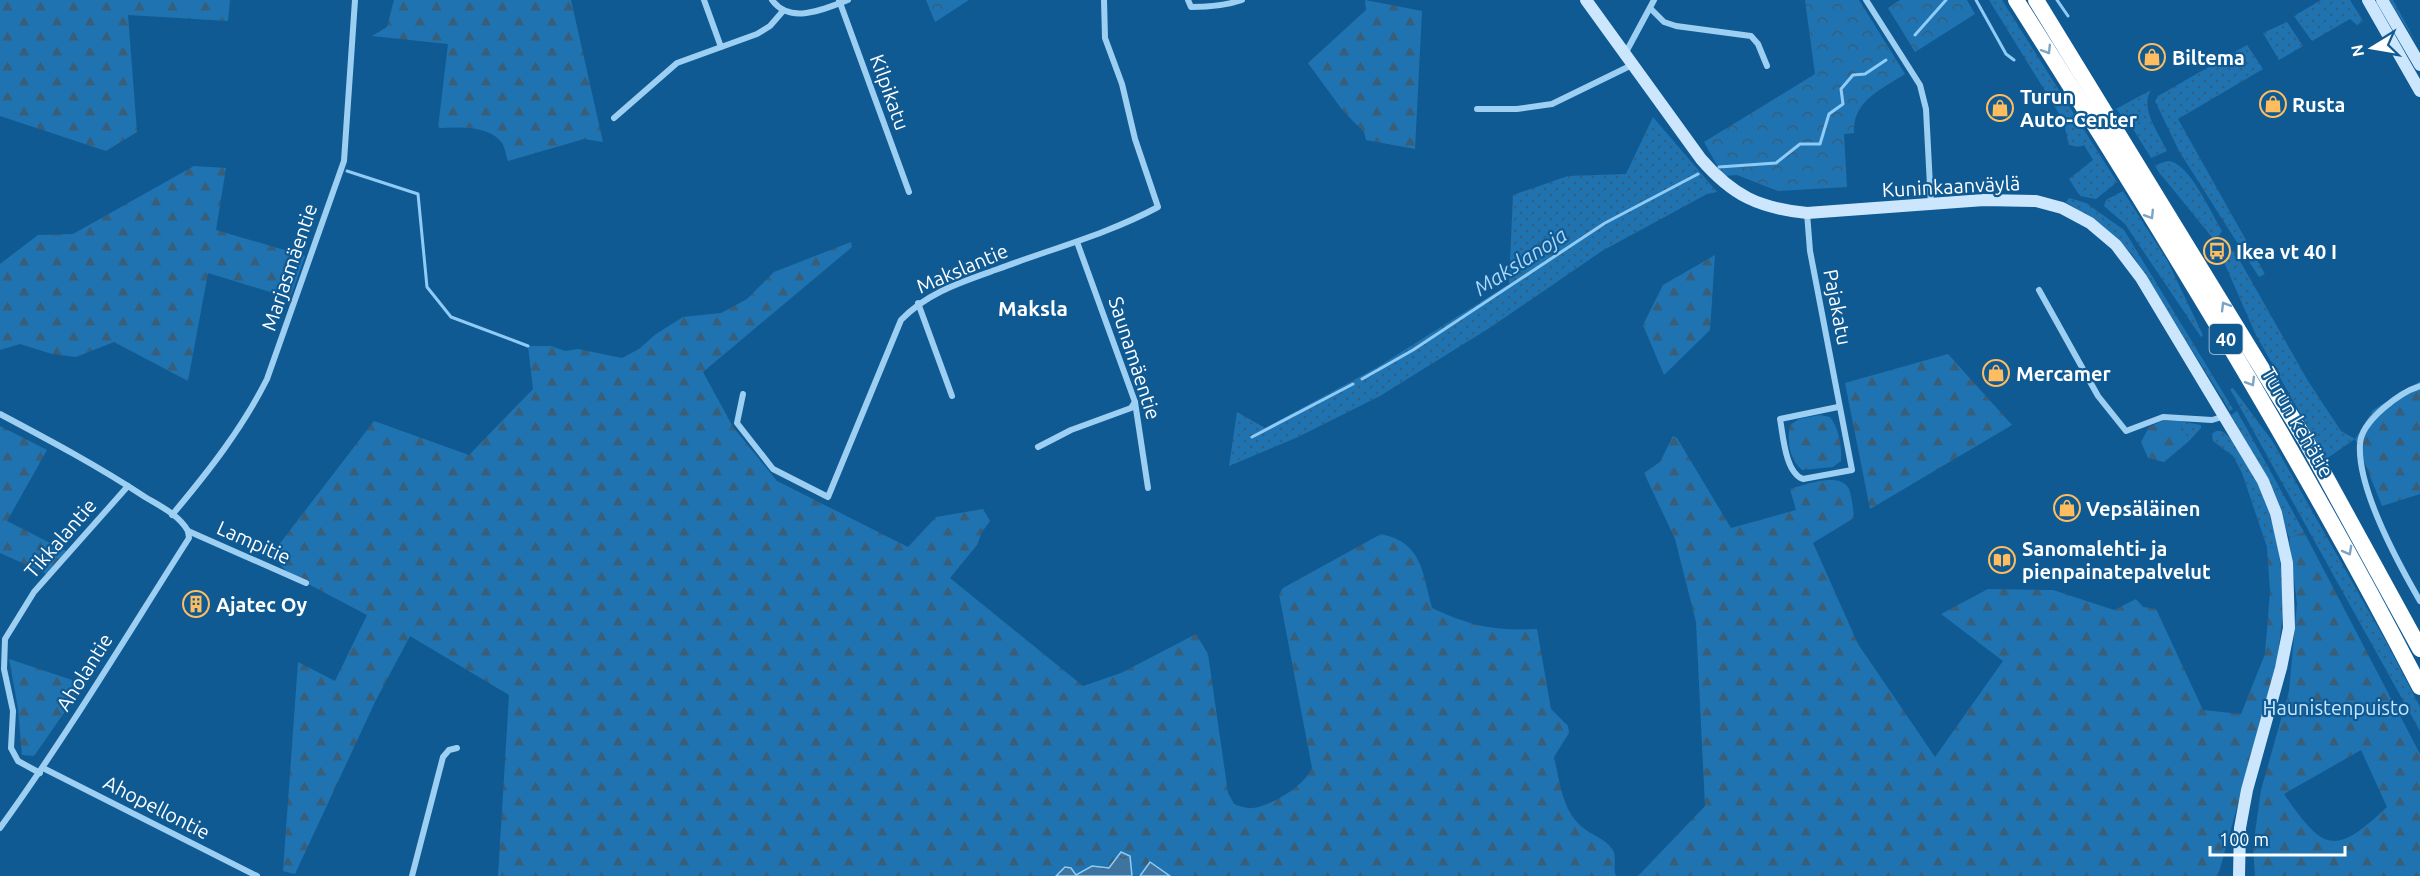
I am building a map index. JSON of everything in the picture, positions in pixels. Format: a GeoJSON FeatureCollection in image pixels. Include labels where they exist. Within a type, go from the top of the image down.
{"type":"FeatureCollection","features":[{"type":"Feature","properties":{"kind":"highway","name":"Turun kehätie"},"geometry":{"type":"LineString","coordinates":[[2016,0],[2279,430],[2381,610],[2420,687]]}},
{"type":"Feature","properties":{"kind":"highway","name":"Turun kehätie"},"geometry":{"type":"LineString","coordinates":[[2036,0],[2306,439],[2420,649]]}},
{"type":"Feature","properties":{"kind":"street","name":"Marjasmäentie"},"geometry":{"type":"LineString","coordinates":[[172,515],[213,465],[253,407],[278,348],[344,161],[355,0]]}},
{"type":"Feature","properties":{"kind":"street"},"geometry":{"type":"LineString","coordinates":[[704,0],[721,47]]}},
{"type":"Feature","properties":{"kind":"street"},"geometry":{"type":"LineString","coordinates":[[772,0],[783,12],[803,14],[848,0]]}},
{"type":"Feature","properties":{"kind":"street","name":"Makslantie"},"geometry":{"type":"LineString","coordinates":[[743,394],[737,423],[773,469],[828,496],[902,320],[918,303],[987,273],[1077,242],[1158,207],[1135,139],[1122,84],[1105,38],[1104,0]]}},
{"type":"Feature","properties":{"kind":"street"},"geometry":{"type":"LineString","coordinates":[[1188,0],[1191,7],[1230,5],[1242,0]]}},
{"type":"Feature","properties":{"kind":"street","name":"Kuninkaanväylä"},"geometry":{"type":"LineString","coordinates":[[1586,0],[1719,180],[1739,194],[1781,210],[1807,213],[2020,199],[2062,208],[2090,224],[2116,245],[2135,269],[2226,416],[2263,481],[2276,513],[2287,563],[2290,596],[2289,628],[2282,668],[2260,739],[2242,812],[2238,876]]}},
{"type":"Feature","properties":{"kind":"street"},"geometry":{"type":"LineString","coordinates":[[1477,109],[1517,109],[1552,104],[1615,76],[1629,60],[1654,0]]}},
{"type":"Feature","properties":{"kind":"street"},"geometry":{"type":"LineString","coordinates":[[1866,0],[1920,84],[1926,109],[1931,206]]}},
{"type":"Feature","properties":{"kind":"street"},"geometry":{"type":"LineString","coordinates":[[2368,0],[2420,91]]}},
{"type":"Feature","properties":{"kind":"street"},"geometry":{"type":"LineString","coordinates":[[2382,0],[2420,65]]}},
{"type":"Feature","properties":{"kind":"street","name":"Kilpikatu"},"geometry":{"type":"LineString","coordinates":[[839,1],[909,192]]}},
{"type":"Feature","properties":{"kind":"street"},"geometry":{"type":"LineString","coordinates":[[1651,9],[1664,22],[1676,26],[1751,36],[1758,44],[1767,66]]}},
{"type":"Feature","properties":{"kind":"street"},"geometry":{"type":"LineString","coordinates":[[614,118],[677,63],[757,33],[770,26],[783,12]]}},
{"type":"Feature","properties":{"kind":"street","name":"Pajakatu"},"geometry":{"type":"LineString","coordinates":[[1807,213],[1810,251],[1851,470],[1803,479],[1797,477],[1792,470],[1780,419],[1838,407]]}},
{"type":"Feature","properties":{"kind":"street","name":"Saunamäentie"},"geometry":{"type":"LineString","coordinates":[[1077,242],[1135,402],[1148,488]]}},
{"type":"Feature","properties":{"kind":"street"},"geometry":{"type":"LineString","coordinates":[[2039,290],[2098,396],[2126,431],[2163,417],[2212,420],[2226,416]]}},
{"type":"Feature","properties":{"kind":"street"},"geometry":{"type":"LineString","coordinates":[[918,303],[952,396]]}},
{"type":"Feature","properties":{"kind":"street"},"geometry":{"type":"LineString","coordinates":[[2420,386],[2402,393],[2377,414],[2360,444],[2362,466],[2372,503],[2420,602]]}},
{"type":"Feature","properties":{"kind":"street"},"geometry":{"type":"LineString","coordinates":[[1038,447],[1071,430],[1131,408],[1135,402]]}},
{"type":"Feature","properties":{"kind":"street"},"geometry":{"type":"LineString","coordinates":[[0,414],[129,486],[172,515],[188,531]]}},
{"type":"Feature","properties":{"kind":"street","name":"Tikkalantie"},"geometry":{"type":"LineString","coordinates":[[41,770],[18,761],[10,748],[13,711],[4,669],[4,639],[34,592],[129,486]]}},
{"type":"Feature","properties":{"kind":"street","name":"Aholantie"},"geometry":{"type":"LineString","coordinates":[[0,828],[41,770],[189,538],[188,531]]}},
{"type":"Feature","properties":{"kind":"street","name":"Lampitie"},"geometry":{"type":"LineString","coordinates":[[188,531],[306,584]]}},
{"type":"Feature","properties":{"kind":"street"},"geometry":{"type":"LineString","coordinates":[[412,876],[443,756],[449,750],[457,748]]}},
{"type":"Feature","properties":{"kind":"street","name":"Ahopellontie"},"geometry":{"type":"LineString","coordinates":[[41,770],[256,876]]}},
{"type":"Feature","properties":{"kind":"green space"},"geometry":{"type":"Polygon","coordinates":[[[0,0],[230,0],[228,21],[128,15],[137,132],[106,151],[0,116],[0,0]]]}},
{"type":"Feature","properties":{"kind":"green space"},"geometry":{"type":"Polygon","coordinates":[[[394,0],[571,0],[603,142],[584,139],[508,161],[502,143],[490,133],[473,128],[438,128],[448,44],[372,36],[387,27],[394,0]]]}},
{"type":"Feature","properties":{"kind":"green space"},"geometry":{"type":"Polygon","coordinates":[[[926,0],[969,0],[935,22],[926,0]]]}},
{"type":"Feature","properties":{"kind":"green space"},"geometry":{"type":"Polygon","coordinates":[[[1365,0],[1422,11],[1415,149],[1366,140],[1364,132],[1343,111],[1308,63],[1366,10],[1365,0]]]}},
{"type":"Feature","properties":{"kind":"green space"},"geometry":{"type":"Polygon","coordinates":[[[1805,0],[1859,0],[1905,74],[1870,97],[1858,112],[1854,133],[1844,134],[1847,187],[1778,191],[1737,175],[1723,176],[1704,142],[1815,74],[1805,0]]]}},
{"type":"Feature","properties":{"kind":"green space"},"geometry":{"type":"Polygon","coordinates":[[[1900,0],[1967,0],[1975,14],[1915,52],[1888,8],[1900,0]]]}},
{"type":"Feature","properties":{"kind":"green space"},"geometry":{"type":"Polygon","coordinates":[[[1989,0],[2002,0],[2117,182],[2096,199],[2080,196],[2069,179],[2093,160],[2084,145],[2079,147],[2069,145],[2063,120],[1989,0]]]}},
{"type":"Feature","properties":{"kind":"green space"},"geometry":{"type":"Polygon","coordinates":[[[2321,0],[2350,0],[2363,21],[2357,25],[2350,19],[2312,41],[2294,16],[2321,0]]]}},
{"type":"Feature","properties":{"kind":"green space"},"geometry":{"type":"Polygon","coordinates":[[[2389,0],[2393,0],[2417,44],[2389,0]]]}},
{"type":"Feature","properties":{"kind":"green space"},"geometry":{"type":"Polygon","coordinates":[[[2287,22],[2303,46],[2279,60],[2263,33],[2287,22]]]}},
{"type":"Feature","properties":{"kind":"green space"},"geometry":{"type":"Polygon","coordinates":[[[2247,45],[2263,69],[2178,119],[2265,274],[2259,277],[2179,151],[2155,101],[2158,96],[2247,45]]]}},
{"type":"Feature","properties":{"kind":"green space"},"geometry":{"type":"Polygon","coordinates":[[[2151,90],[2147,105],[2155,129],[2167,151],[2151,158],[2133,129],[2116,109],[2151,90]]]}},
{"type":"Feature","properties":{"kind":"green space"},"geometry":{"type":"Polygon","coordinates":[[[1653,117],[1717,192],[1707,194],[1602,251],[1491,327],[1380,396],[1298,437],[1229,466],[1237,412],[1265,428],[1376,368],[1509,284],[1513,195],[1568,176],[1626,174],[1653,117]]]}},
{"type":"Feature","properties":{"kind":"green space"},"geometry":{"type":"Polygon","coordinates":[[[2168,161],[2184,170],[2206,201],[2222,231],[2215,241],[2158,171],[2155,165],[2168,161]]]}},
{"type":"Feature","properties":{"kind":"green space"},"geometry":{"type":"Polygon","coordinates":[[[194,166],[226,168],[216,230],[305,256],[290,298],[208,273],[188,381],[114,342],[76,357],[52,354],[20,344],[0,350],[0,264],[38,235],[73,234],[194,166]]]}},
{"type":"Feature","properties":{"kind":"green space"},"geometry":{"type":"Polygon","coordinates":[[[2123,191],[2167,260],[2203,335],[2201,337],[2125,224],[2104,206],[2106,200],[2123,191]]]}},
{"type":"Feature","properties":{"kind":"green space"},"geometry":{"type":"Polygon","coordinates":[[[2069,198],[2086,203],[2124,230],[2233,409],[2230,411],[2132,254],[2102,225],[2066,202],[2069,198]]]}},
{"type":"Feature","properties":{"kind":"green space"},"geometry":{"type":"Polygon","coordinates":[[[851,242],[852,247],[703,372],[733,427],[777,481],[908,547],[936,517],[983,509],[990,521],[977,545],[950,578],[1083,686],[1121,673],[1196,634],[1208,654],[1228,793],[1234,804],[1248,808],[1270,803],[1287,794],[1308,775],[1312,768],[1279,594],[1283,588],[1381,534],[1395,538],[1413,552],[1418,561],[1423,571],[1432,608],[1483,626],[1537,629],[1551,709],[1568,726],[1569,733],[1554,757],[1563,795],[1575,820],[1606,842],[1612,849],[1615,855],[1616,876],[1170,876],[1150,863],[1140,876],[1132,876],[1130,856],[1109,868],[1092,866],[1076,875],[1065,867],[1056,876],[498,876],[509,695],[410,636],[375,702],[295,874],[283,871],[298,662],[335,681],[367,615],[289,574],[271,555],[374,421],[469,455],[533,389],[528,346],[551,346],[565,351],[578,349],[622,358],[639,349],[656,334],[683,317],[721,313],[747,299],[774,272],[851,242]]]}},
{"type":"Feature","properties":{"kind":"green space"},"geometry":{"type":"Polygon","coordinates":[[[2230,249],[2236,254],[2308,381],[2341,431],[2355,439],[2326,459],[2256,335],[2223,260],[2223,251],[2230,249]]]}},
{"type":"Feature","properties":{"kind":"green space"},"geometry":{"type":"Polygon","coordinates":[[[1715,255],[1710,330],[1664,375],[1643,325],[1663,285],[1715,255]]]}},
{"type":"Feature","properties":{"kind":"green space"},"geometry":{"type":"Polygon","coordinates":[[[1948,354],[2012,425],[1870,509],[1845,383],[1948,354]]]}},
{"type":"Feature","properties":{"kind":"green space"},"geometry":{"type":"Polygon","coordinates":[[[2420,381],[2420,494],[2382,506],[2355,439],[2373,410],[2420,381]]]}},
{"type":"Feature","properties":{"kind":"green space"},"geometry":{"type":"Polygon","coordinates":[[[2233,388],[2273,442],[2389,647],[2420,707],[2420,731],[2230,389],[2233,388]]]}},
{"type":"Feature","properties":{"kind":"green space"},"geometry":{"type":"Polygon","coordinates":[[[2237,411],[2304,532],[2289,538],[2274,491],[2231,415],[2237,411]]]}},
{"type":"Feature","properties":{"kind":"green space"},"geometry":{"type":"Polygon","coordinates":[[[1820,415],[1830,417],[1836,427],[1841,461],[1833,467],[1802,470],[1794,461],[1790,449],[1790,425],[1799,419],[1820,415]]]}},
{"type":"Feature","properties":{"kind":"green space"},"geometry":{"type":"Polygon","coordinates":[[[2162,421],[2179,421],[2189,441],[2164,462],[2148,458],[2141,442],[2149,427],[2162,421]]]}},
{"type":"Feature","properties":{"kind":"green space"},"geometry":{"type":"Polygon","coordinates":[[[2179,421],[2201,425],[2201,428],[2189,441],[2179,421]]]}},
{"type":"Feature","properties":{"kind":"green space"},"geometry":{"type":"Polygon","coordinates":[[[0,426],[47,450],[7,521],[68,552],[47,574],[0,553],[0,426]]]}},
{"type":"Feature","properties":{"kind":"green space"},"geometry":{"type":"Polygon","coordinates":[[[2216,431],[2227,435],[2234,443],[2255,476],[2270,511],[2278,548],[2267,547],[2242,473],[2233,456],[2213,441],[2212,434],[2216,431]]]}},
{"type":"Feature","properties":{"kind":"green space"},"geometry":{"type":"Polygon","coordinates":[[[1673,436],[1677,438],[1731,528],[1796,510],[1790,489],[1830,480],[1838,481],[1849,489],[1854,518],[1813,543],[1858,644],[1935,757],[2003,661],[1941,614],[1988,589],[2053,590],[2114,610],[2136,599],[2143,607],[2156,609],[2203,710],[2241,714],[2265,654],[2270,592],[2267,547],[2278,548],[2285,596],[2277,662],[2218,876],[1638,876],[1705,806],[1696,622],[1675,539],[1644,473],[1660,462],[1673,436]]]}},
{"type":"Feature","properties":{"kind":"green space","name":"Haunistenpuisto"},"geometry":{"type":"Polygon","coordinates":[[[2304,532],[2420,754],[2420,876],[2255,876],[2253,847],[2261,790],[2289,691],[2297,604],[2289,538],[2304,532]],[[2361,750],[2284,794],[2320,837],[2331,841],[2342,840],[2355,834],[2387,807],[2361,750]]]}},
{"type":"Feature","properties":{"kind":"green space"},"geometry":{"type":"Polygon","coordinates":[[[9,659],[84,684],[34,756],[22,755],[18,708],[9,659]]]}},
{"type":"Feature","properties":{"kind":"water"},"geometry":{"type":"Polygon","coordinates":[[[1121,852],[1130,856],[1132,876],[1056,876],[1065,867],[1071,868],[1076,875],[1092,866],[1109,868],[1121,852]]]}},
{"type":"Feature","properties":{"kind":"water"},"geometry":{"type":"Polygon","coordinates":[[[1150,862],[1170,876],[1140,876],[1150,862]]]}},
{"type":"Feature","properties":{"kind":"waterway","name":"Makslanoja"},"geometry":{"type":"LineString","coordinates":[[1915,35],[1946,0]]}},
{"type":"Feature","properties":{"kind":"waterway","name":"Makslanoja"},"geometry":{"type":"LineString","coordinates":[[1976,0],[2006,54],[2014,60]]}},
{"type":"Feature","properties":{"kind":"waterway","name":"Makslanoja"},"geometry":{"type":"LineString","coordinates":[[2057,0],[2068,16]]}},
{"type":"Feature","properties":{"kind":"waterway","name":"Makslanoja"},"geometry":{"type":"LineString","coordinates":[[1719,167],[1776,163],[1800,144],[1820,144],[1829,114],[1843,104],[1841,89],[1853,75],[1865,74],[1886,60]]}},
{"type":"Feature","properties":{"kind":"waterway"},"geometry":{"type":"LineString","coordinates":[[347,171],[418,194],[427,287],[451,317],[528,346]]}},
{"type":"Feature","properties":{"kind":"waterway","name":"Makslanoja"},"geometry":{"type":"LineString","coordinates":[[1362,379],[1413,350],[1605,223],[1698,174]]}},
{"type":"Feature","properties":{"kind":"waterway","name":"Makslanoja"},"geometry":{"type":"LineString","coordinates":[[1252,437],[1353,384]]}},
{"type":"Feature","properties":{"kind":"place","name":"Biltema"},"geometry":{"type":"Point","coordinates":[2152,57]}},
{"type":"Feature","properties":{"kind":"place","name":"Rusta"},"geometry":{"type":"Point","coordinates":[2273,104]}},
{"type":"Feature","properties":{"kind":"place","name":"Turun Auto-Center"},"geometry":{"type":"Point","coordinates":[2000,108]}},
{"type":"Feature","properties":{"kind":"place","name":"Ikea vt 40 I"},"geometry":{"type":"Point","coordinates":[2217,251]}},
{"type":"Feature","properties":{"kind":"place","name":"Mercamer"},"geometry":{"type":"Point","coordinates":[1996,373]}},
{"type":"Feature","properties":{"kind":"place","name":"Vepsäläinen"},"geometry":{"type":"Point","coordinates":[2067,508]}},
{"type":"Feature","properties":{"kind":"place","name":"Sanomalehti- ja pienpainatepalvelut"},"geometry":{"type":"Point","coordinates":[2002,560]}},
{"type":"Feature","properties":{"kind":"place","name":"Ajatec Oy"},"geometry":{"type":"Point","coordinates":[196,604]}},
{"type":"Feature","properties":{"kind":"district","name":"Maksla"},"geometry":{"type":"Point","coordinates":[1033,308]}}]}
